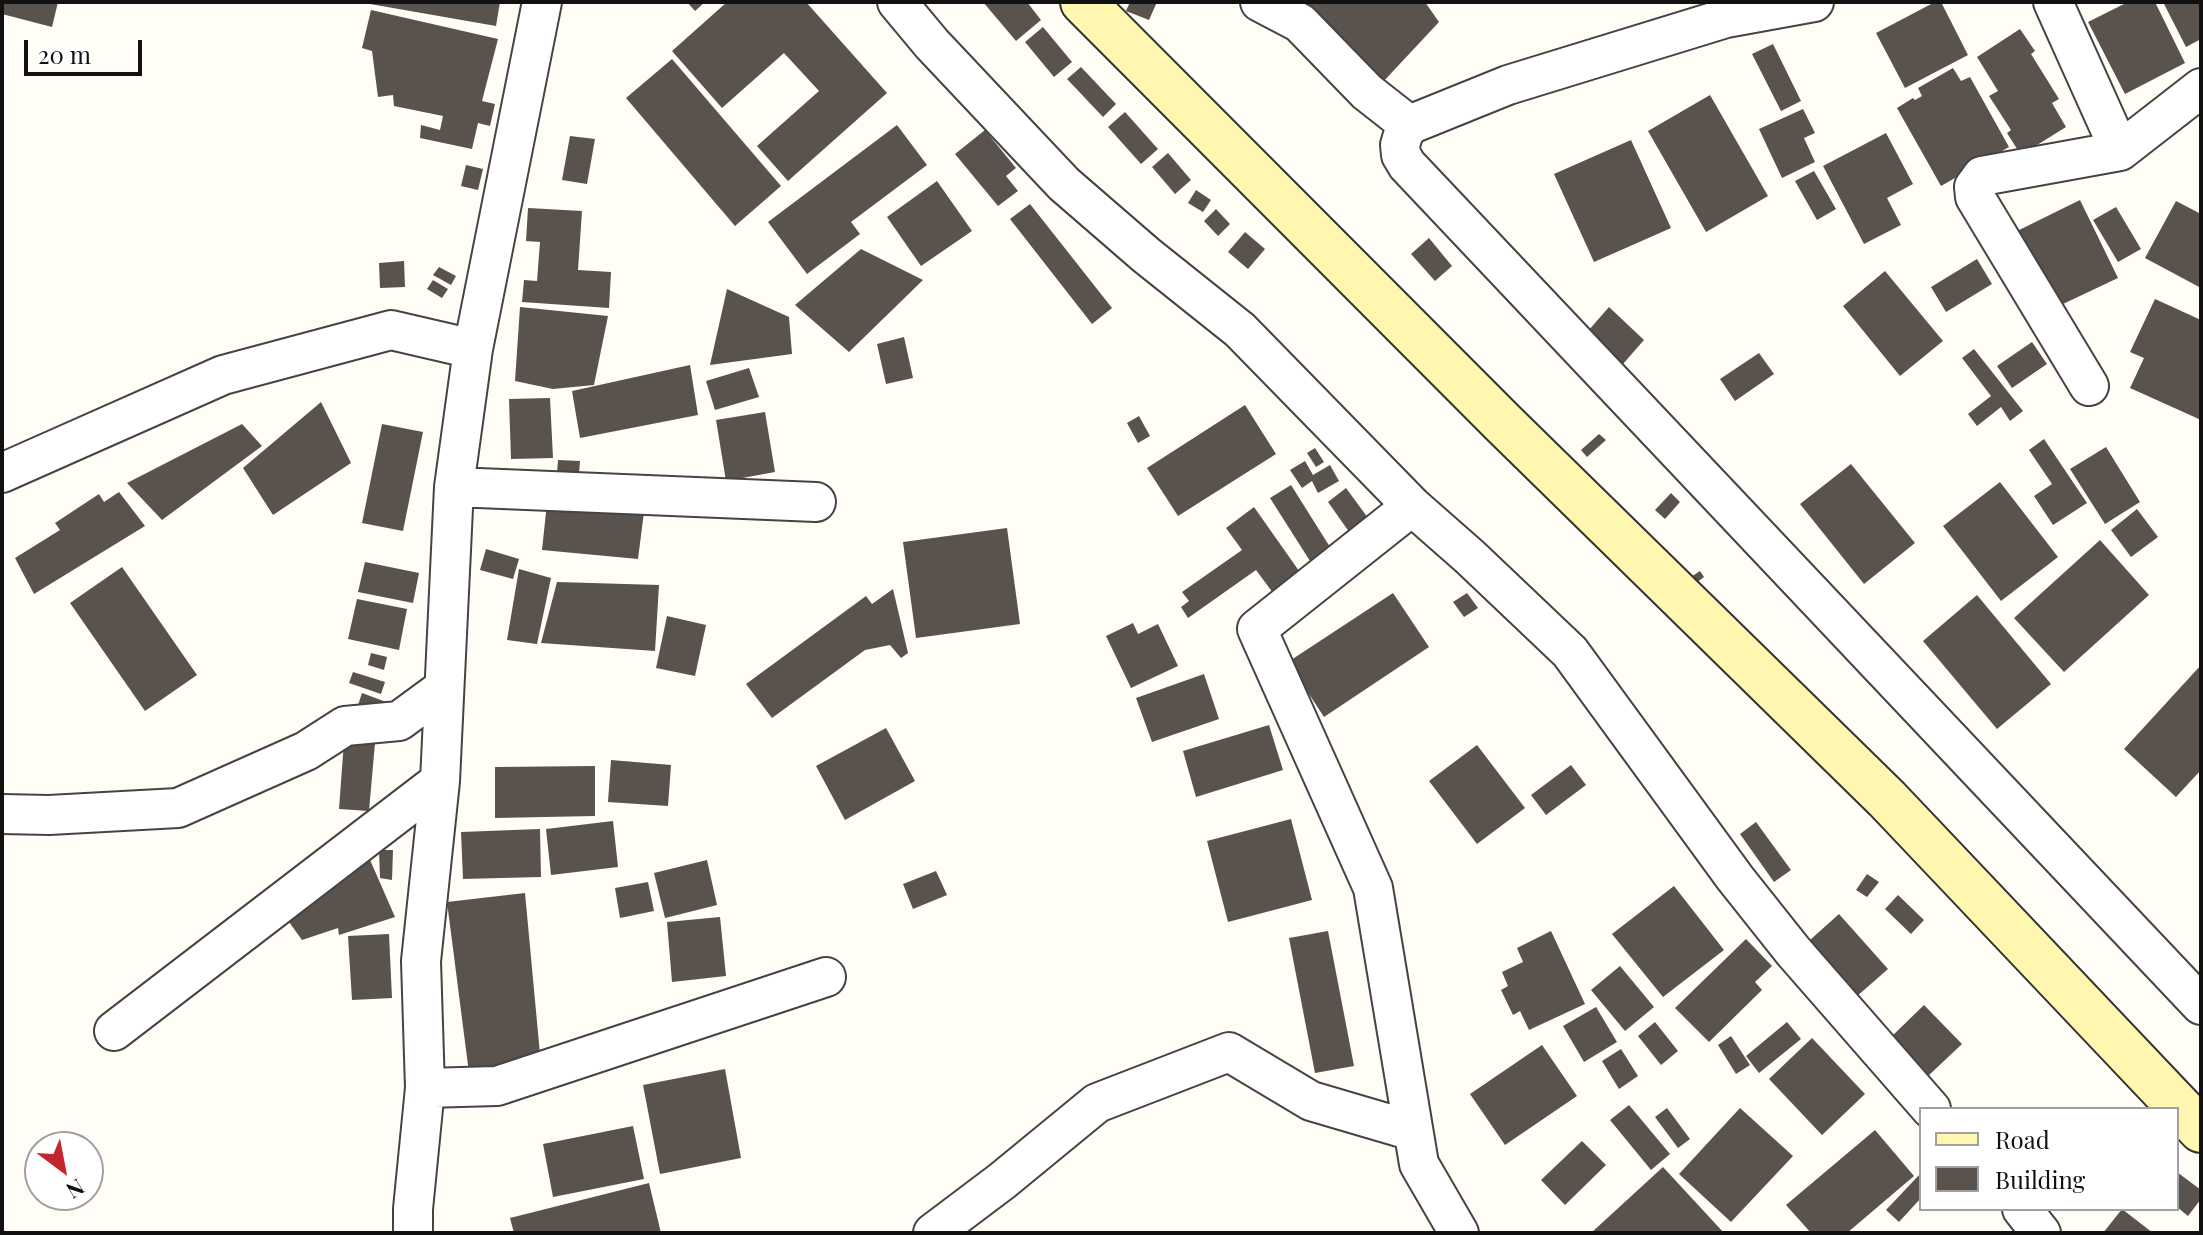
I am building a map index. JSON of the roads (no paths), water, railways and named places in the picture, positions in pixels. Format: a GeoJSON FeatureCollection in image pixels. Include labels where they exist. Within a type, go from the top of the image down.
{"type":"FeatureCollection","features":[{"type":"Feature","properties":{"kind":"street"},"geometry":{"type":"LineString","coordinates":[[413,1233],[425,1088],[421,961],[440,781],[454,487],[473,349],[542,2]]}},
{"type":"Feature","properties":{"kind":"street"},"geometry":{"type":"LineString","coordinates":[[897,2],[932,44],[1064,184],[1240,330],[1412,506],[1570,652],[1793,951],[1929,1107]]}},
{"type":"Feature","properties":{"kind":"street"},"geometry":{"type":"LineString","coordinates":[[1083,2],[1503,423],[1887,799],[2201,1130]]}},
{"type":"Feature","properties":{"kind":"street"},"geometry":{"type":"LineString","coordinates":[[1260,2],[1300,23],[1367,92],[1409,125]]}},
{"type":"Feature","properties":{"kind":"street"},"geometry":{"type":"LineString","coordinates":[[1814,2],[1726,18],[1508,85],[1409,125],[1400,145],[1401,155],[1407,165],[2201,1005]]}},
{"type":"Feature","properties":{"kind":"street"},"geometry":{"type":"LineString","coordinates":[[2053,2],[2120,151]]}},
{"type":"Feature","properties":{"kind":"street"},"geometry":{"type":"LineString","coordinates":[[2089,386],[1975,197],[1974,187],[1982,176],[2120,151],[2201,88]]}},
{"type":"Feature","properties":{"kind":"street"},"geometry":{"type":"LineString","coordinates":[[2,473],[223,375],[391,330],[473,349]]}},
{"type":"Feature","properties":{"kind":"street"},"geometry":{"type":"LineString","coordinates":[[454,487],[816,502]]}},
{"type":"Feature","properties":{"kind":"street"},"geometry":{"type":"LineString","coordinates":[[1412,506],[1257,629],[1373,888],[1419,1164],[1459,1233]]}},
{"type":"Feature","properties":{"kind":"street"},"geometry":{"type":"LineString","coordinates":[[2,814],[49,815],[178,808],[306,751],[345,726],[399,721],[444,688]]}},
{"type":"Feature","properties":{"kind":"street"},"geometry":{"type":"LineString","coordinates":[[114,1031],[440,781]]}},
{"type":"Feature","properties":{"kind":"street"},"geometry":{"type":"LineString","coordinates":[[425,1088],[497,1086],[826,977]]}},
{"type":"Feature","properties":{"kind":"street"},"geometry":{"type":"LineString","coordinates":[[933,1233],[1097,1103],[1229,1052],[1311,1101],[1413,1131]]}},
{"type":"Feature","properties":{"kind":"street"},"geometry":{"type":"LineString","coordinates":[[2024,1211],[2041,1233]]}}]}
